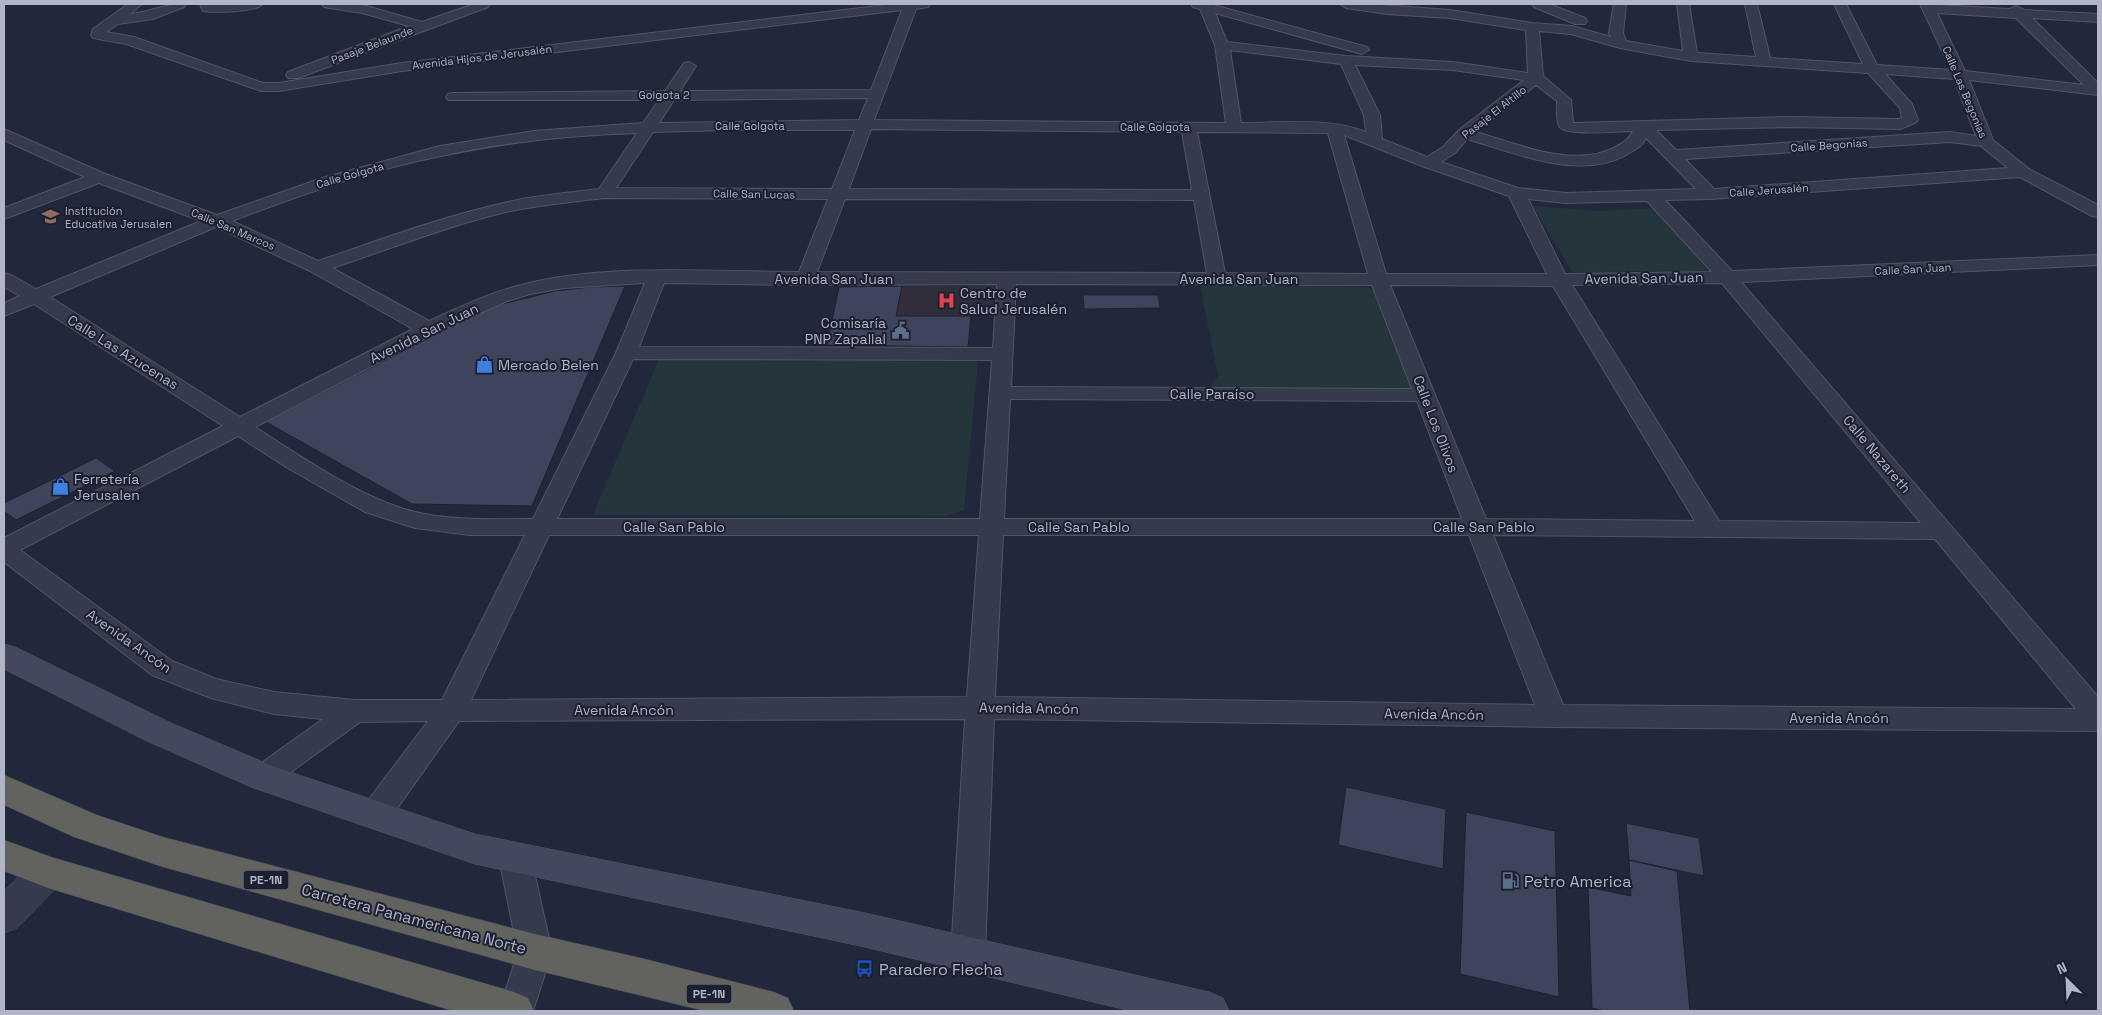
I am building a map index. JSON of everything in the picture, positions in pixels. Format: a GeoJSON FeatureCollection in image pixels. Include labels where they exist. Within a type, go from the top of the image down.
{"type":"FeatureCollection","features":[{"type":"Feature","properties":{"kind":"highway","name":"Carretera Panamericana Norte"},"geometry":{"type":"LineString","coordinates":[[4,789],[87,827],[163,852],[535,952],[645,977],[774,1011]]}},
{"type":"Feature","properties":{"kind":"highway"},"geometry":{"type":"LineString","coordinates":[[4,855],[48,872],[515,1011]]}},
{"type":"Feature","properties":{"kind":"main road"},"geometry":{"type":"LineString","coordinates":[[4,655],[159,732],[262,777],[474,850],[865,930],[1209,1011]]}},
{"type":"Feature","properties":{"kind":"street","name":"Avenida Hijos de Jerusalén"},"geometry":{"type":"LineString","coordinates":[[136,4],[98,32],[98,35],[129,40],[261,88],[302,84],[402,67],[918,4]]}},
{"type":"Feature","properties":{"kind":"street"},"geometry":{"type":"LineString","coordinates":[[112,21],[148,16],[180,4]]}},
{"type":"Feature","properties":{"kind":"street"},"geometry":{"type":"LineString","coordinates":[[206,4],[208,8],[216,9],[257,4]]}},
{"type":"Feature","properties":{"kind":"street"},"geometry":{"type":"LineString","coordinates":[[328,4],[363,9],[422,26]]}},
{"type":"Feature","properties":{"kind":"street","name":"Pasaje Belaunde"},"geometry":{"type":"LineString","coordinates":[[261,88],[484,4]]}},
{"type":"Feature","properties":{"kind":"street"},"geometry":{"type":"LineString","coordinates":[[805,279],[839,195],[876,94],[918,4]]}},
{"type":"Feature","properties":{"kind":"street"},"geometry":{"type":"LineString","coordinates":[[1346,4],[1450,14],[1532,27],[1576,25]]}},
{"type":"Feature","properties":{"kind":"street"},"geometry":{"type":"LineString","coordinates":[[1538,4],[1576,25],[1620,44],[1691,56],[1960,75],[2098,91]]}},
{"type":"Feature","properties":{"kind":"street"},"geometry":{"type":"LineString","coordinates":[[1566,4],[1576,25]]}},
{"type":"Feature","properties":{"kind":"street"},"geometry":{"type":"LineString","coordinates":[[1620,4],[1616,33],[1620,44]]}},
{"type":"Feature","properties":{"kind":"street"},"geometry":{"type":"LineString","coordinates":[[1683,4],[1691,56]]}},
{"type":"Feature","properties":{"kind":"street"},"geometry":{"type":"LineString","coordinates":[[1751,4],[1764,62]]}},
{"type":"Feature","properties":{"kind":"street"},"geometry":{"type":"LineString","coordinates":[[1222,45],[1346,60],[1453,66],[1536,78],[1564,100],[1566,125],[1573,128],[1790,122],[1900,124],[1910,120],[1907,107],[1872,69],[1840,4]]}},
{"type":"Feature","properties":{"kind":"street"},"geometry":{"type":"LineString","coordinates":[[2010,4],[2098,91]]}},
{"type":"Feature","properties":{"kind":"street"},"geometry":{"type":"LineString","coordinates":[[1202,5],[1222,45],[1234,128]]}},
{"type":"Feature","properties":{"kind":"street"},"geometry":{"type":"LineString","coordinates":[[1202,5],[1412,64]]}},
{"type":"Feature","properties":{"kind":"street"},"geometry":{"type":"LineString","coordinates":[[1927,6],[2098,18]]}},
{"type":"Feature","properties":{"kind":"street","name":"Calle Las Begonias"},"geometry":{"type":"LineString","coordinates":[[1927,6],[1960,75],[1986,142],[2022,172],[2098,212]]}},
{"type":"Feature","properties":{"kind":"street"},"geometry":{"type":"LineString","coordinates":[[1532,27],[1536,78]]}},
{"type":"Feature","properties":{"kind":"street"},"geometry":{"type":"LineString","coordinates":[[1346,60],[1372,115],[1374,142]]}},
{"type":"Feature","properties":{"kind":"street"},"geometry":{"type":"LineString","coordinates":[[604,193],[689,66]]}},
{"type":"Feature","properties":{"kind":"street","name":"Pasaje El Altillo"},"geometry":{"type":"LineString","coordinates":[[1428,163],[1449,150],[1464,133],[1536,78]]}},
{"type":"Feature","properties":{"kind":"street","name":"Golgota 2"},"geometry":{"type":"LineString","coordinates":[[453,97],[876,94]]}},
{"type":"Feature","properties":{"kind":"street","name":"Calle Golgota"},"geometry":{"type":"LineString","coordinates":[[4,310],[217,220],[318,184],[380,166],[442,151],[534,136],[648,126],[864,125],[1334,128],[1346,130],[1428,163],[1516,193]]}},
{"type":"Feature","properties":{"kind":"street"},"geometry":{"type":"LineString","coordinates":[[1464,133],[1546,155],[1576,160],[1599,160],[1636,142],[1643,126]]}},
{"type":"Feature","properties":{"kind":"street"},"geometry":{"type":"LineString","coordinates":[[1643,126],[1710,194]]}},
{"type":"Feature","properties":{"kind":"street"},"geometry":{"type":"LineString","coordinates":[[1189,128],[1217,279]]}},
{"type":"Feature","properties":{"kind":"street","name":"Calle Los Olivos"},"geometry":{"type":"LineString","coordinates":[[1334,128],[1379,280],[1553,716]]}},
{"type":"Feature","properties":{"kind":"street","name":"Calle Begonias"},"geometry":{"type":"LineString","coordinates":[[1672,155],[1950,137],[1986,142]]}},
{"type":"Feature","properties":{"kind":"street","name":"Calle San Marcos"},"geometry":{"type":"LineString","coordinates":[[9,141],[99,177],[217,220],[318,267],[428,329]]}},
{"type":"Feature","properties":{"kind":"street","name":"Calle Jerusalén"},"geometry":{"type":"LineString","coordinates":[[1516,193],[1566,198],[1710,194],[2022,172]]}},
{"type":"Feature","properties":{"kind":"street"},"geometry":{"type":"LineString","coordinates":[[4,214],[99,177]]}},
{"type":"Feature","properties":{"kind":"street","name":"Calle San Lucas"},"geometry":{"type":"LineString","coordinates":[[318,267],[454,221],[493,210],[543,200],[604,193],[1201,195]]}},
{"type":"Feature","properties":{"kind":"street"},"geometry":{"type":"LineString","coordinates":[[1516,193],[1559,280],[1711,528]]}},
{"type":"Feature","properties":{"kind":"street","name":"Calle Nazareth"},"geometry":{"type":"LineString","coordinates":[[1652,196],[1727,277],[2098,718]]}},
{"type":"Feature","properties":{"kind":"street","name":"Calle San Juan"},"geometry":{"type":"LineString","coordinates":[[1727,277],[2098,260]]}},
{"type":"Feature","properties":{"kind":"street"},"geometry":{"type":"LineString","coordinates":[[374,815],[451,711],[626,353],[657,277]]}},
{"type":"Feature","properties":{"kind":"street","name":"Avenida San Juan"},"geometry":{"type":"LineString","coordinates":[[4,549],[428,329],[486,302],[535,287],[572,281],[657,277],[805,279],[1559,280],[1727,277]]}},
{"type":"Feature","properties":{"kind":"street","name":"Calle Las Azucenas"},"geometry":{"type":"LineString","coordinates":[[4,279],[36,297],[241,426]]}},
{"type":"Feature","properties":{"kind":"street"},"geometry":{"type":"LineString","coordinates":[[968,954],[980,708],[1007,279]]}},
{"type":"Feature","properties":{"kind":"street"},"geometry":{"type":"LineString","coordinates":[[626,353],[1002,354]]}},
{"type":"Feature","properties":{"kind":"street","name":"Calle Paraíso"},"geometry":{"type":"LineString","coordinates":[[999,393],[1425,395]]}},
{"type":"Feature","properties":{"kind":"street","name":"Calle San Pablo"},"geometry":{"type":"LineString","coordinates":[[241,426],[294,462],[373,507],[415,520],[470,527],[1476,527],[1942,531]]}},
{"type":"Feature","properties":{"kind":"street","name":"Avenida Ancón"},"geometry":{"type":"LineString","coordinates":[[4,549],[162,668],[211,688],[274,703],[354,711],[980,708],[1553,716],[2098,718]]}},
{"type":"Feature","properties":{"kind":"street"},"geometry":{"type":"LineString","coordinates":[[262,777],[354,711]]}},
{"type":"Feature","properties":{"kind":"street"},"geometry":{"type":"LineString","coordinates":[[515,858],[535,952],[515,1011]]}},
{"type":"Feature","properties":{"kind":"street"},"geometry":{"type":"LineString","coordinates":[[4,916],[48,872]]}},
{"type":"Feature","properties":{"kind":"shaded area"},"geometry":{"type":"Polygon","coordinates":[[[1533,206],[1597,211],[1657,208],[1708,271],[1572,272],[1533,206]]]}},
{"type":"Feature","properties":{"kind":"shaded area","name":"Centro de Salud Jerusalén"},"geometry":{"type":"Polygon","coordinates":[[[994,285],[993,316],[896,316],[902,286],[994,285]]]}},
{"type":"Feature","properties":{"kind":"shaded area"},"geometry":{"type":"Polygon","coordinates":[[[1200,285],[1366,287],[1376,291],[1412,388],[1209,387],[1218,376],[1200,285]]]}},
{"type":"Feature","properties":{"kind":"shaded area"},"geometry":{"type":"Polygon","coordinates":[[[659,359],[967,359],[978,362],[964,510],[947,516],[593,515],[659,359]]]}},
{"type":"Feature","properties":{"kind":"building","name":"Mercado Belen"},"geometry":{"type":"Polygon","coordinates":[[[625,286],[532,506],[412,504],[266,422],[486,308],[555,291],[625,286]]]}},
{"type":"Feature","properties":{"kind":"building","name":"Comisaría PNP Zapallal"},"geometry":{"type":"Polygon","coordinates":[[[902,286],[896,316],[971,316],[968,347],[827,345],[839,287],[902,286]]]}},
{"type":"Feature","properties":{"kind":"building"},"geometry":{"type":"Polygon","coordinates":[[[1083,295],[1158,295],[1160,308],[1084,309],[1083,295]]]}},
{"type":"Feature","properties":{"kind":"building","name":"Ferretería Jerusalen"},"geometry":{"type":"Polygon","coordinates":[[[96,458],[115,471],[16,520],[4,511],[4,503],[96,458]]]}},
{"type":"Feature","properties":{"kind":"building"},"geometry":{"type":"Polygon","coordinates":[[[1346,787],[1446,809],[1443,869],[1338,845],[1346,787]]]}},
{"type":"Feature","properties":{"kind":"building","name":"Petro America"},"geometry":{"type":"Polygon","coordinates":[[[1466,812],[1555,831],[1559,997],[1460,974],[1466,812]]]}},
{"type":"Feature","properties":{"kind":"building","name":"Petro America"},"geometry":{"type":"Polygon","coordinates":[[[1626,823],[1699,838],[1704,876],[1629,860],[1626,823]]]}},
{"type":"Feature","properties":{"kind":"building","name":"Petro America"},"geometry":{"type":"Polygon","coordinates":[[[1629,860],[1677,871],[1690,1011],[1605,1011],[1592,1008],[1588,887],[1631,896],[1629,860]]]}},
{"type":"Feature","properties":{"kind":"place","name":"Institución Educativa Jerusalen"},"geometry":{"type":"Point","coordinates":[51,217]}},
{"type":"Feature","properties":{"kind":"place","name":"Centro de Salud Jerusalén"},"geometry":{"type":"Point","coordinates":[946,301]}},
{"type":"Feature","properties":{"kind":"place","name":"Comisaría PNP Zapallal"},"geometry":{"type":"Point","coordinates":[900,331]}},
{"type":"Feature","properties":{"kind":"place","name":"Mercado Belen"},"geometry":{"type":"Point","coordinates":[484,365]}},
{"type":"Feature","properties":{"kind":"place","name":"Ferretería Jerusalen"},"geometry":{"type":"Point","coordinates":[60,487]}},
{"type":"Feature","properties":{"kind":"place","name":"Petro America"},"geometry":{"type":"Point","coordinates":[1510,881]}},
{"type":"Feature","properties":{"kind":"place","name":"Paradero Flecha"},"geometry":{"type":"Point","coordinates":[865,969]}}]}
